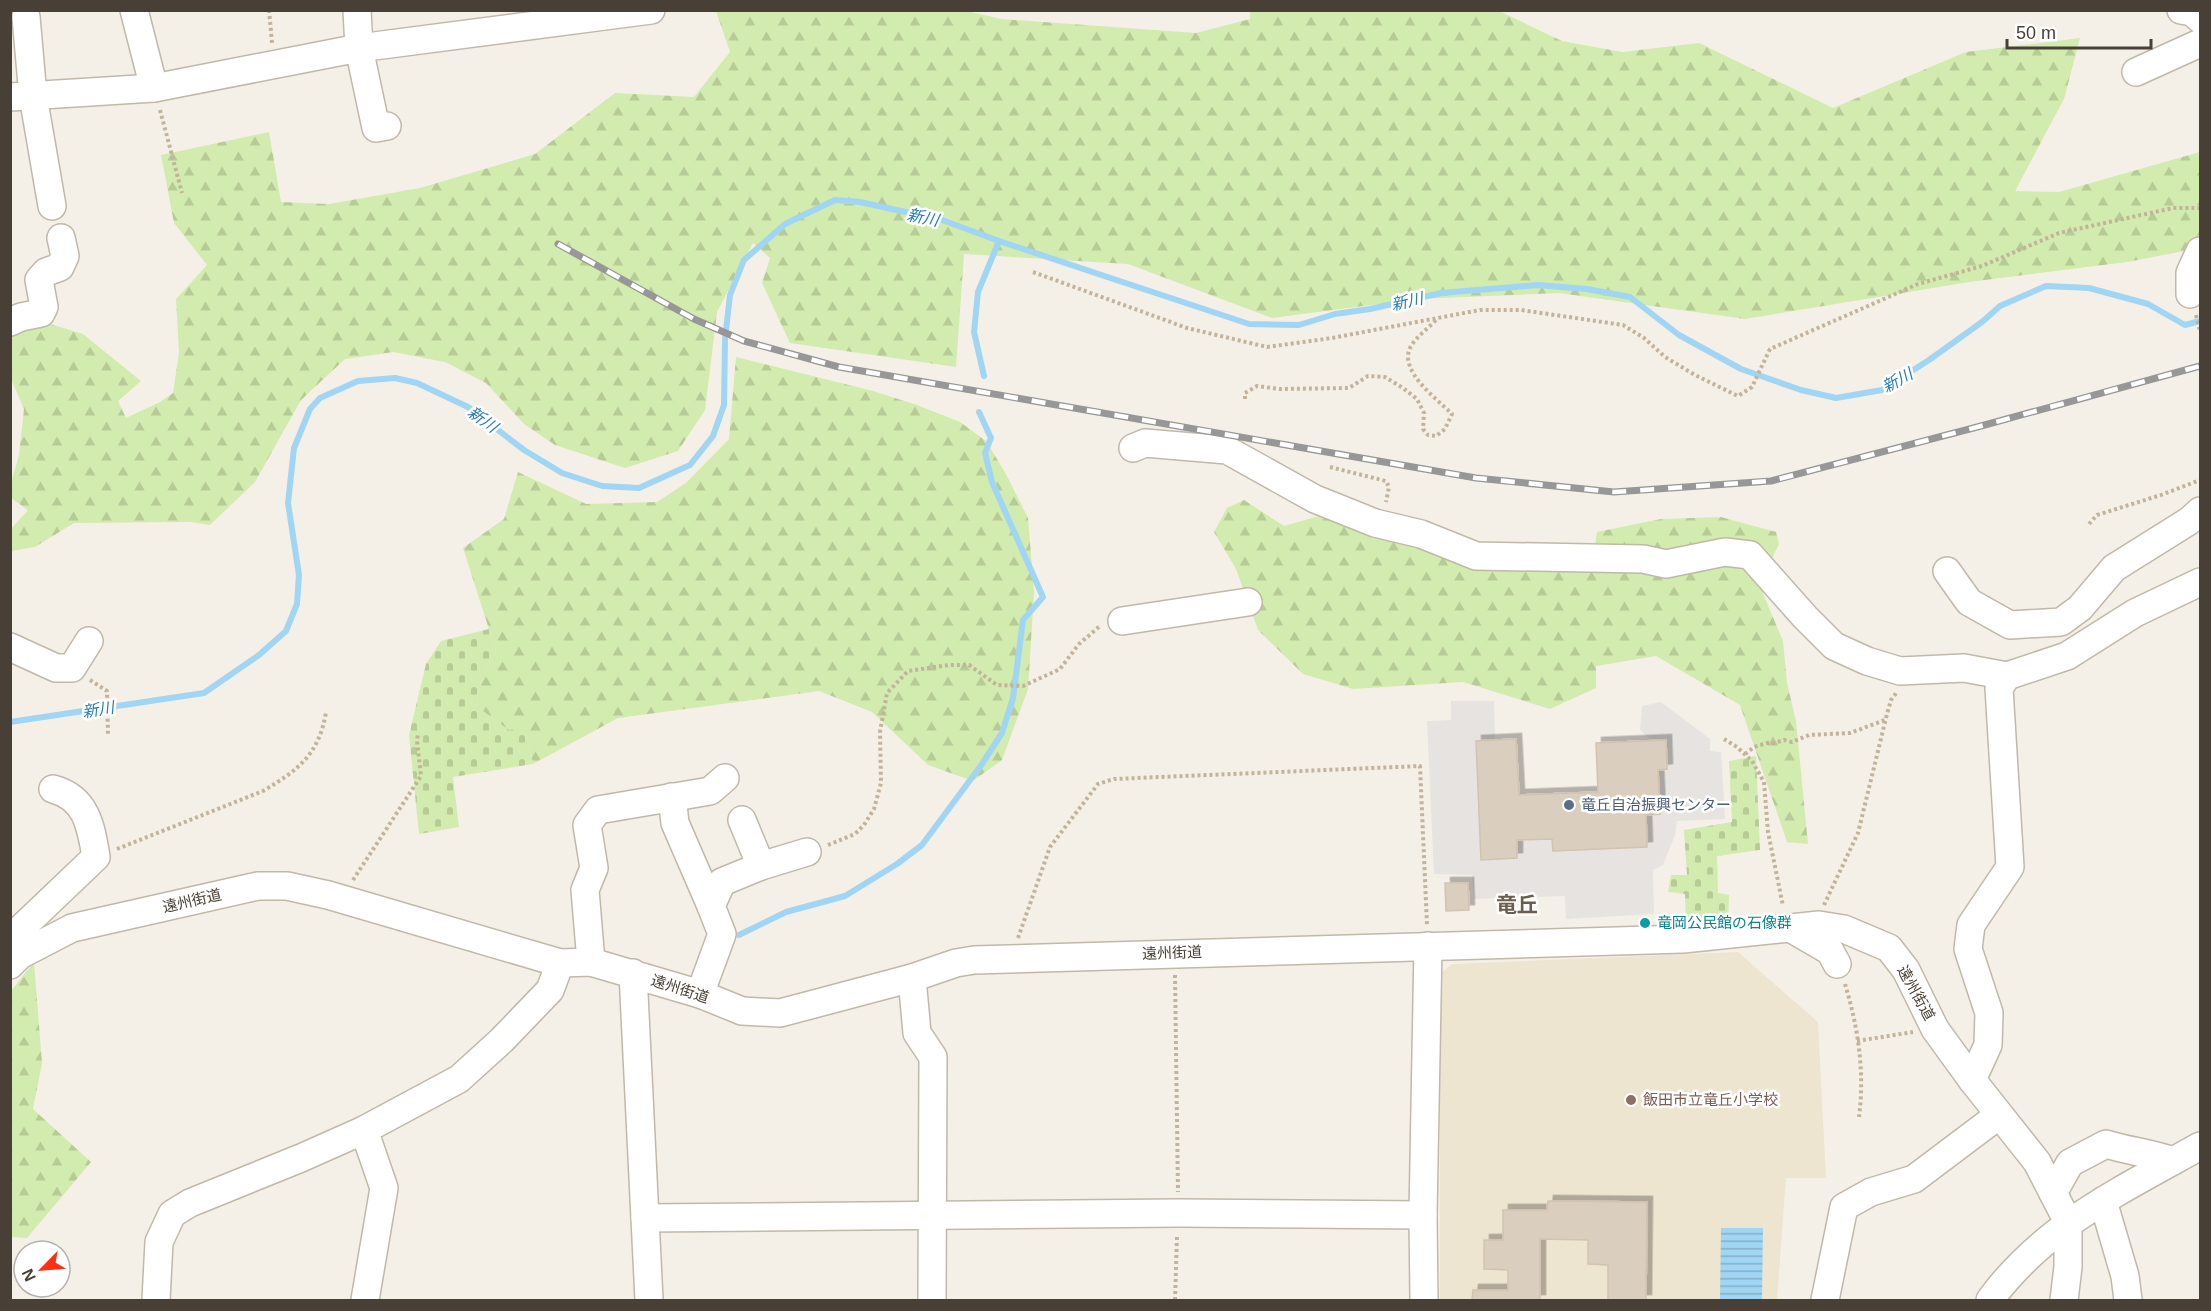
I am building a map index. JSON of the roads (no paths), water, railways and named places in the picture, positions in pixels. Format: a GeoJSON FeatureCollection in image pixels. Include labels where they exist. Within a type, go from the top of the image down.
{"type":"FeatureCollection","features":[{"type":"Feature","properties":{"kind":"street"},"geometry":{"type":"LineString","coordinates":[[134,10],[154,88]]}},
{"type":"Feature","properties":{"kind":"street"},"geometry":{"type":"LineString","coordinates":[[357,10],[359,48],[376,128],[387,126]]}},
{"type":"Feature","properties":{"kind":"street"},"geometry":{"type":"LineString","coordinates":[[22,97],[154,88],[359,48],[651,10]]}},
{"type":"Feature","properties":{"kind":"street"},"geometry":{"type":"LineString","coordinates":[[2181,10],[2192,12],[2200,19]]}},
{"type":"Feature","properties":{"kind":"street"},"geometry":{"type":"LineString","coordinates":[[26,17],[22,97],[52,206]]}},
{"type":"Feature","properties":{"kind":"street"},"geometry":{"type":"LineString","coordinates":[[2136,72],[2200,44]]}},
{"type":"Feature","properties":{"kind":"street"},"geometry":{"type":"LineString","coordinates":[[10,322],[41,313],[44,307],[39,280],[46,272],[60,267],[64,256],[61,238]]}},
{"type":"Feature","properties":{"kind":"street"},"geometry":{"type":"LineString","coordinates":[[2192,302],[2190,273],[2200,251]]}},
{"type":"Feature","properties":{"kind":"street"},"geometry":{"type":"LineString","coordinates":[[1133,448],[1145,443],[1227,450],[1315,500],[1375,523],[1421,534],[1476,556],[1642,559],[1666,564],[1725,552],[1749,555],[1834,646],[1868,661],[1900,671],[1964,668],[2007,676],[2067,656],[2135,613],[2200,582]]}},
{"type":"Feature","properties":{"kind":"street"},"geometry":{"type":"LineString","coordinates":[[1947,571],[1969,602],[2010,624],[2061,622],[2080,608],[2114,568],[2189,521],[2200,511]]}},
{"type":"Feature","properties":{"kind":"street"},"geometry":{"type":"LineString","coordinates":[[1122,621],[1248,602]]}},
{"type":"Feature","properties":{"kind":"street"},"geometry":{"type":"LineString","coordinates":[[10,647],[56,668],[72,668],[89,640]]}},
{"type":"Feature","properties":{"kind":"street"},"geometry":{"type":"LineString","coordinates":[[1972,1080],[1988,1045],[1989,1013],[1968,950],[1971,925],[2010,867],[2000,688],[2007,676]]}},
{"type":"Feature","properties":{"kind":"street"},"geometry":{"type":"LineString","coordinates":[[591,962],[585,890],[594,868],[587,825],[598,810],[710,791],[725,778]]}},
{"type":"Feature","properties":{"kind":"street"},"geometry":{"type":"LineString","coordinates":[[10,939],[96,858],[90,824],[80,807],[66,793],[53,789]]}},
{"type":"Feature","properties":{"kind":"street"},"geometry":{"type":"LineString","coordinates":[[672,797],[675,823],[722,934],[699,994]]}},
{"type":"Feature","properties":{"kind":"street"},"geometry":{"type":"LineString","coordinates":[[742,820],[761,866]]}},
{"type":"Feature","properties":{"kind":"street"},"geometry":{"type":"LineString","coordinates":[[711,906],[723,882],[761,866],[807,852]]}},
{"type":"Feature","properties":{"kind":"street","name":"遠州街道"},"geometry":{"type":"LineString","coordinates":[[10,965],[20,955],[72,928],[258,886],[287,886],[342,898],[560,963],[591,962],[633,973],[699,994],[742,1011],[780,1013],[912,978],[956,963],[1011,957],[1683,939],[1818,925],[1844,929],[1888,948],[1905,970],[1935,1029],[2037,1162],[2068,1222]]}},
{"type":"Feature","properties":{"kind":"street"},"geometry":{"type":"LineString","coordinates":[[1792,929],[1830,951],[1837,964]]}},
{"type":"Feature","properties":{"kind":"street"},"geometry":{"type":"LineString","coordinates":[[1424,1300],[1423,1215],[1428,946]]}},
{"type":"Feature","properties":{"kind":"street"},"geometry":{"type":"LineString","coordinates":[[156,1300],[159,1242],[172,1214],[190,1203],[364,1130],[459,1078],[502,1040],[550,990],[560,963]]}},
{"type":"Feature","properties":{"kind":"street"},"geometry":{"type":"LineString","coordinates":[[633,973],[649,1300]]}},
{"type":"Feature","properties":{"kind":"street"},"geometry":{"type":"LineString","coordinates":[[912,978],[917,1033],[933,1057],[932,1300]]}},
{"type":"Feature","properties":{"kind":"street"},"geometry":{"type":"LineString","coordinates":[[1825,1300],[1836,1205],[1914,1179],[1999,1115]]}},
{"type":"Feature","properties":{"kind":"street"},"geometry":{"type":"LineString","coordinates":[[364,1130],[384,1188],[365,1300]]}},
{"type":"Feature","properties":{"kind":"street"},"geometry":{"type":"LineString","coordinates":[[2053,1192],[2070,1163],[2106,1144],[2131,1152],[2157,1155],[2173,1161]]}},
{"type":"Feature","properties":{"kind":"street"},"geometry":{"type":"LineString","coordinates":[[1990,1300],[2004,1281],[2039,1246],[2068,1222],[2200,1146]]}},
{"type":"Feature","properties":{"kind":"street"},"geometry":{"type":"LineString","coordinates":[[2103,1201],[2125,1276],[2128,1300]]}},
{"type":"Feature","properties":{"kind":"street"},"geometry":{"type":"LineString","coordinates":[[645,1218],[1178,1213],[1423,1215]]}},
{"type":"Feature","properties":{"kind":"street"},"geometry":{"type":"LineString","coordinates":[[2064,1300],[2068,1267],[2068,1222]]}},
{"type":"Feature","properties":{"kind":"water"},"geometry":{"type":"Polygon","coordinates":[[[1721,1228],[1763,1228],[1762,1300],[1720,1300],[1721,1228]]]}},
{"type":"Feature","properties":{"kind":"waterway","name":"新川"},"geometry":{"type":"LineString","coordinates":[[10,722],[204,693],[259,655],[286,631],[297,604],[299,575],[288,503],[294,448],[310,409],[320,398],[358,381],[395,378],[417,383],[468,407],[524,450],[562,473],[602,486],[639,488],[690,465],[713,436],[724,405],[725,339],[730,295],[744,260],[785,224],[835,200],[860,202],[942,220],[1249,324],[1299,325],[1335,314],[1370,309],[1441,293],[1538,285],[1587,289],[1630,297],[1679,335],[1741,369],[1801,390],[1836,398],[1882,390],[1929,360],[1982,322],[2000,306],[2046,286],[2089,288],[2148,304],[2185,325],[2200,321]]}},
{"type":"Feature","properties":{"kind":"waterway"},"geometry":{"type":"LineString","coordinates":[[984,376],[974,332],[978,292],[999,241]]}},
{"type":"Feature","properties":{"kind":"waterway"},"geometry":{"type":"LineString","coordinates":[[739,935],[786,912],[845,896],[897,864],[922,845],[1002,733],[1013,698],[1023,620],[1043,597],[992,482],[985,453],[991,438],[979,412]]}},
{"type":"Feature","properties":{"kind":"railway"},"geometry":{"type":"LineString","coordinates":[[558,244],[694,319],[744,341],[839,367],[1476,478],[1614,492],[1771,481],[2200,366]]}},
{"type":"Feature","properties":{"kind":"place","name":"竜丘自治振興センター"},"geometry":{"type":"Point","coordinates":[1569,805]}},
{"type":"Feature","properties":{"kind":"place","name":"竜岡公民館の石像群"},"geometry":{"type":"Point","coordinates":[1645,923]}},
{"type":"Feature","properties":{"kind":"place","name":"飯田市立竜丘小学校"},"geometry":{"type":"Point","coordinates":[1631,1100]}},
{"type":"Feature","properties":{"kind":"district","name":"竜丘"},"geometry":{"type":"Point","coordinates":[1517,905]}}]}
